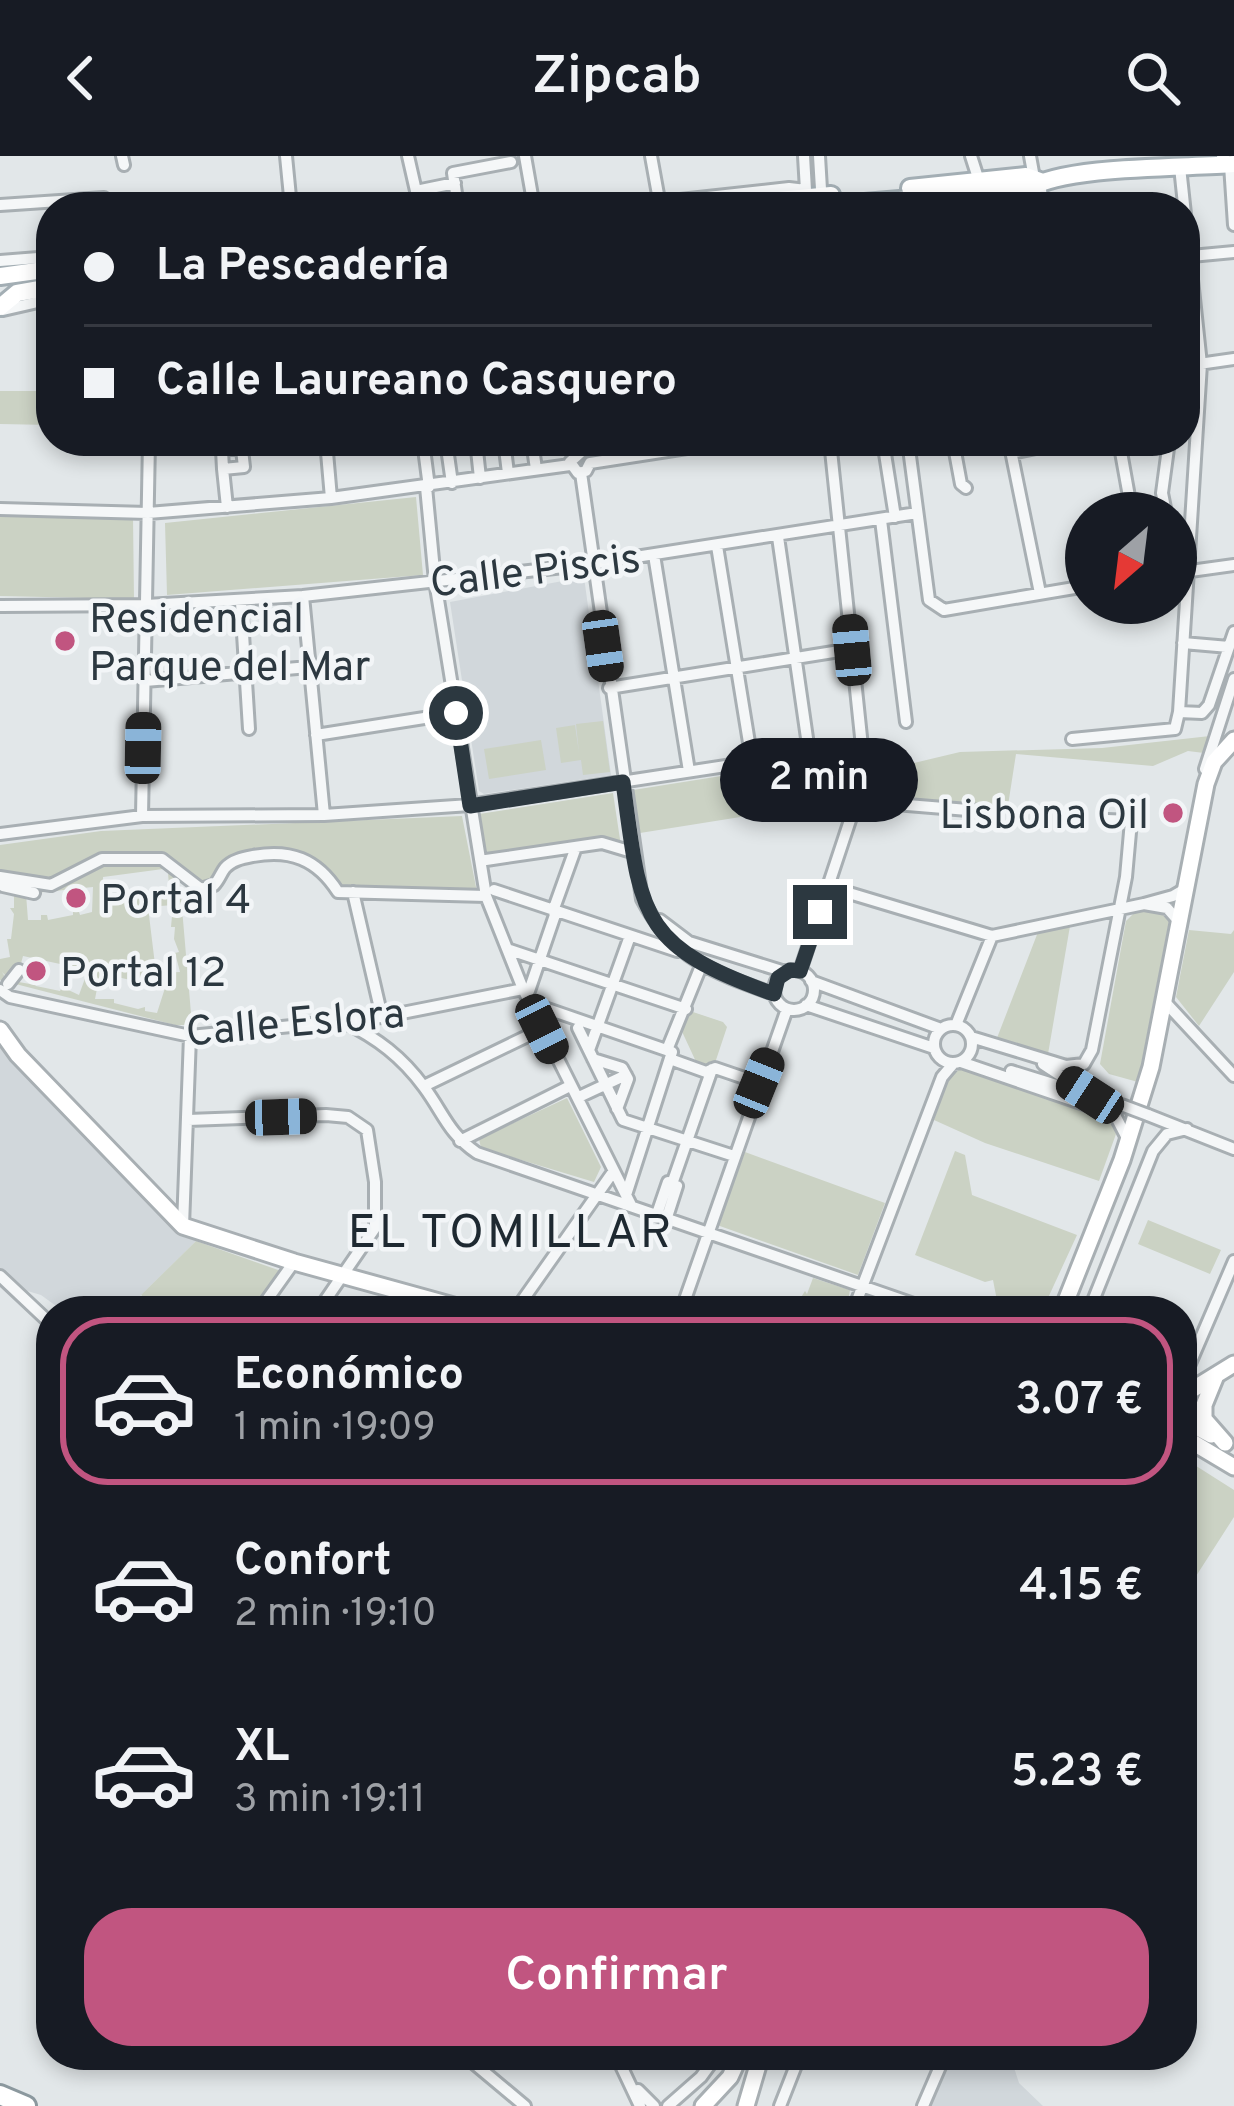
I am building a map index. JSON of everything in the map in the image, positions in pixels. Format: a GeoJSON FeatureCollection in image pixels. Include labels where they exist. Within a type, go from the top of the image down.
{"type":"FeatureCollection","features":[{"type":"Feature","properties":{"kind":"highway"},"geometry":{"type":"LineString","coordinates":[[0,2095],[26,2106]]}},
{"type":"Feature","properties":{"kind":"main road"},"geometry":{"type":"LineString","coordinates":[[894,192],[1026,176],[1037,180],[1089,175],[1168,163],[1229,162]]}},
{"type":"Feature","properties":{"kind":"main road"},"geometry":{"type":"LineString","coordinates":[[977,192],[1028,189],[1037,180]]}},
{"type":"Feature","properties":{"kind":"main road"},"geometry":{"type":"LineString","coordinates":[[0,276],[36,271]]}},
{"type":"Feature","properties":{"kind":"main road"},"geometry":{"type":"LineString","coordinates":[[0,288],[0,308]]}},
{"type":"Feature","properties":{"kind":"main road"},"geometry":{"type":"LineString","coordinates":[[0,308],[17,293],[36,290]]}},
{"type":"Feature","properties":{"kind":"main road"},"geometry":{"type":"LineString","coordinates":[[1067,1296],[1150,1067],[1206,784],[1214,761],[1234,740]]}},
{"type":"Feature","properties":{"kind":"main road"},"geometry":{"type":"LineString","coordinates":[[0,1030],[18,1055],[183,1226],[344,1274],[399,1296]]}},
{"type":"Feature","properties":{"kind":"main road"},"geometry":{"type":"LineString","coordinates":[[1197,1388],[1234,1364]]}},
{"type":"Feature","properties":{"kind":"main road"},"geometry":{"type":"LineString","coordinates":[[1215,1378],[1204,1405],[1204,1419],[1229,1446]]}},
{"type":"Feature","properties":{"kind":"main road"},"geometry":{"type":"LineString","coordinates":[[1197,1428],[1229,1446]]}},
{"type":"Feature","properties":{"kind":"main road"},"geometry":{"type":"LineString","coordinates":[[1197,1445],[1234,1466]]}},
{"type":"Feature","properties":{"kind":"main road"},"geometry":{"type":"LineString","coordinates":[[703,2106],[733,2070]]}},
{"type":"Feature","properties":{"kind":"main road"},"geometry":{"type":"LineString","coordinates":[[746,2106],[757,2070]]}},
{"type":"Feature","properties":{"kind":"street"},"geometry":{"type":"LineString","coordinates":[[286,156],[290,192]]}},
{"type":"Feature","properties":{"kind":"street"},"geometry":{"type":"LineString","coordinates":[[408,156],[416,191],[455,183]]}},
{"type":"Feature","properties":{"kind":"street"},"geometry":{"type":"LineString","coordinates":[[526,156],[534,192]]}},
{"type":"Feature","properties":{"kind":"street"},"geometry":{"type":"LineString","coordinates":[[650,156],[657,192]]}},
{"type":"Feature","properties":{"kind":"street"},"geometry":{"type":"LineString","coordinates":[[802,192],[804,156]]}},
{"type":"Feature","properties":{"kind":"street"},"geometry":{"type":"LineString","coordinates":[[819,156],[824,192]]}},
{"type":"Feature","properties":{"kind":"street"},"geometry":{"type":"LineString","coordinates":[[971,156],[979,181]]}},
{"type":"Feature","properties":{"kind":"street"},"geometry":{"type":"LineString","coordinates":[[1030,156],[1040,192]]}},
{"type":"Feature","properties":{"kind":"street"},"geometry":{"type":"LineString","coordinates":[[1084,156],[1089,175]]}},
{"type":"Feature","properties":{"kind":"street"},"geometry":{"type":"LineString","coordinates":[[456,192],[453,173],[511,162]]}},
{"type":"Feature","properties":{"kind":"street"},"geometry":{"type":"LineString","coordinates":[[1229,162],[1234,225]]}},
{"type":"Feature","properties":{"kind":"street"},"geometry":{"type":"LineString","coordinates":[[746,192],[789,188],[794,192]]}},
{"type":"Feature","properties":{"kind":"street"},"geometry":{"type":"LineString","coordinates":[[0,205],[36,203]]}},
{"type":"Feature","properties":{"kind":"street"},"geometry":{"type":"LineString","coordinates":[[1200,255],[1234,252]]}},
{"type":"Feature","properties":{"kind":"street"},"geometry":{"type":"LineString","coordinates":[[0,261],[36,258]]}},
{"type":"Feature","properties":{"kind":"street"},"geometry":{"type":"LineString","coordinates":[[0,308],[36,302]]}},
{"type":"Feature","properties":{"kind":"street"},"geometry":{"type":"LineString","coordinates":[[1200,353],[1200,399]]}},
{"type":"Feature","properties":{"kind":"street"},"geometry":{"type":"LineString","coordinates":[[1201,364],[1234,359]]}},
{"type":"Feature","properties":{"kind":"street"},"geometry":{"type":"LineString","coordinates":[[142,817],[149,456]]}},
{"type":"Feature","properties":{"kind":"street"},"geometry":{"type":"LineString","coordinates":[[222,456],[227,507]]}},
{"type":"Feature","properties":{"kind":"street"},"geometry":{"type":"LineString","coordinates":[[223,469],[244,467],[243,456]]}},
{"type":"Feature","properties":{"kind":"street"},"geometry":{"type":"LineString","coordinates":[[327,456],[331,498]]}},
{"type":"Feature","properties":{"kind":"street"},"geometry":{"type":"LineString","coordinates":[[424,456],[435,581],[470,806],[490,893],[542,1029],[628,1200]]}},
{"type":"Feature","properties":{"kind":"street"},"geometry":{"type":"LineString","coordinates":[[448,456],[452,483]]}},
{"type":"Feature","properties":{"kind":"street"},"geometry":{"type":"LineString","coordinates":[[478,456],[480,478]]}},
{"type":"Feature","properties":{"kind":"street"},"geometry":{"type":"LineString","coordinates":[[506,456],[508,473]]}},
{"type":"Feature","properties":{"kind":"street"},"geometry":{"type":"LineString","coordinates":[[534,456],[536,469]]}},
{"type":"Feature","properties":{"kind":"street"},"geometry":{"type":"LineString","coordinates":[[573,456],[580,467],[638,881],[652,920],[680,952]]}},
{"type":"Feature","properties":{"kind":"street"},"geometry":{"type":"LineString","coordinates":[[2,511],[148,513],[227,507],[427,487],[644,456]]}},
{"type":"Feature","properties":{"kind":"street"},"geometry":{"type":"LineString","coordinates":[[800,971],[865,776],[832,456]]}},
{"type":"Feature","properties":{"kind":"street"},"geometry":{"type":"LineString","coordinates":[[885,456],[895,517]]}},
{"type":"Feature","properties":{"kind":"street"},"geometry":{"type":"LineString","coordinates":[[910,456],[929,600],[935,607],[944,610],[1065,589]]}},
{"type":"Feature","properties":{"kind":"street"},"geometry":{"type":"LineString","coordinates":[[956,456],[966,488]]}},
{"type":"Feature","properties":{"kind":"street"},"geometry":{"type":"LineString","coordinates":[[1012,456],[1040,593]]}},
{"type":"Feature","properties":{"kind":"street"},"geometry":{"type":"LineString","coordinates":[[1122,456],[1128,492]]}},
{"type":"Feature","properties":{"kind":"street"},"geometry":{"type":"LineString","coordinates":[[1162,492],[1167,456]]}},
{"type":"Feature","properties":{"kind":"street"},"geometry":{"type":"LineString","coordinates":[[1189,492],[1193,456]]}},
{"type":"Feature","properties":{"kind":"street","name":"Calle Piscis"},"geometry":{"type":"LineString","coordinates":[[0,606],[241,602],[302,596],[591,564],[917,513]]}},
{"type":"Feature","properties":{"kind":"street"},"geometry":{"type":"LineString","coordinates":[[881,520],[906,722]]}},
{"type":"Feature","properties":{"kind":"street"},"geometry":{"type":"LineString","coordinates":[[778,537],[808,752]]}},
{"type":"Feature","properties":{"kind":"street"},"geometry":{"type":"LineString","coordinates":[[717,546],[752,760]]}},
{"type":"Feature","properties":{"kind":"street"},"geometry":{"type":"LineString","coordinates":[[654,555],[689,771]]}},
{"type":"Feature","properties":{"kind":"street"},"geometry":{"type":"LineString","coordinates":[[1197,570],[1234,565]]}},
{"type":"Feature","properties":{"kind":"street"},"geometry":{"type":"LineString","coordinates":[[302,596],[324,815]]}},
{"type":"Feature","properties":{"kind":"street"},"geometry":{"type":"LineString","coordinates":[[241,602],[249,729]]}},
{"type":"Feature","properties":{"kind":"street"},"geometry":{"type":"LineString","coordinates":[[1072,739],[1175,729],[1182,624]]}},
{"type":"Feature","properties":{"kind":"street"},"geometry":{"type":"LineString","coordinates":[[1179,712],[1202,713],[1209,705],[1234,632]]}},
{"type":"Feature","properties":{"kind":"street"},"geometry":{"type":"LineString","coordinates":[[1183,643],[1229,647]]}},
{"type":"Feature","properties":{"kind":"street"},"geometry":{"type":"LineString","coordinates":[[609,688],[852,650]]}},
{"type":"Feature","properties":{"kind":"street"},"geometry":{"type":"LineString","coordinates":[[145,681],[309,667]]}},
{"type":"Feature","properties":{"kind":"street"},"geometry":{"type":"LineString","coordinates":[[1206,784],[1204,768],[1233,688]]}},
{"type":"Feature","properties":{"kind":"street"},"geometry":{"type":"LineString","coordinates":[[316,735],[456,713]]}},
{"type":"Feature","properties":{"kind":"street"},"geometry":{"type":"LineString","coordinates":[[0,834],[142,817],[324,815],[470,806],[863,745]]}},
{"type":"Feature","properties":{"kind":"street"},"geometry":{"type":"LineString","coordinates":[[859,801],[992,812]]}},
{"type":"Feature","properties":{"kind":"street"},"geometry":{"type":"LineString","coordinates":[[638,881],[659,920],[689,942],[785,972],[800,971],[811,981],[941,1029],[965,1031],[1037,1060],[1073,1068],[1084,1064],[1092,1050],[1120,908],[1131,821],[1107,820]]}},
{"type":"Feature","properties":{"kind":"street"},"geometry":{"type":"LineString","coordinates":[[486,860],[602,843],[632,852]]}},
{"type":"Feature","properties":{"kind":"street"},"geometry":{"type":"LineString","coordinates":[[526,990],[576,847]]}},
{"type":"Feature","properties":{"kind":"street"},"geometry":{"type":"LineString","coordinates":[[1,885],[51,885],[102,859],[161,859],[201,889],[214,885],[225,867],[239,859],[271,852],[311,862],[327,874],[338,892],[490,893],[554,911],[680,952],[774,994],[787,1009]]}},
{"type":"Feature","properties":{"kind":"street"},"geometry":{"type":"LineString","coordinates":[[1,885],[34,893]]}},
{"type":"Feature","properties":{"kind":"street"},"geometry":{"type":"LineString","coordinates":[[829,886],[992,936],[1144,904],[1173,896],[1187,886]]}},
{"type":"Feature","properties":{"kind":"street"},"geometry":{"type":"LineString","coordinates":[[353,892],[382,1017]]}},
{"type":"Feature","properties":{"kind":"street"},"geometry":{"type":"LineString","coordinates":[[1144,904],[1167,908],[1181,923]]}},
{"type":"Feature","properties":{"kind":"street"},"geometry":{"type":"LineString","coordinates":[[591,1054],[629,936]]}},
{"type":"Feature","properties":{"kind":"street"},"geometry":{"type":"LineString","coordinates":[[858,1296],[942,1078],[952,1062],[970,1053],[964,1012],[992,936]]}},
{"type":"Feature","properties":{"kind":"street"},"geometry":{"type":"LineString","coordinates":[[510,950],[686,1009]]}},
{"type":"Feature","properties":{"kind":"street"},"geometry":{"type":"LineString","coordinates":[[686,1009],[701,965]]}},
{"type":"Feature","properties":{"kind":"street"},"geometry":{"type":"LineString","coordinates":[[4,987],[19,970]]}},
{"type":"Feature","properties":{"kind":"street"},"geometry":{"type":"LineString","coordinates":[[774,994],[785,972]]}},
{"type":"Feature","properties":{"kind":"street"},"geometry":{"type":"LineString","coordinates":[[806,1005],[813,994],[811,981]]}},
{"type":"Feature","properties":{"kind":"street","name":"Calle Eslora"},"geometry":{"type":"LineString","coordinates":[[4,987],[10,997],[190,1036],[382,1017],[526,990]]}},
{"type":"Feature","properties":{"kind":"street"},"geometry":{"type":"LineString","coordinates":[[1165,1002],[1234,1076]]}},
{"type":"Feature","properties":{"kind":"street"},"geometry":{"type":"LineString","coordinates":[[536,1005],[706,1072],[712,1069],[759,1083]]}},
{"type":"Feature","properties":{"kind":"street"},"geometry":{"type":"LineString","coordinates":[[787,1009],[806,1005],[934,1048],[952,1062],[1022,1073],[1124,1106],[1234,1150]]}},
{"type":"Feature","properties":{"kind":"street"},"geometry":{"type":"LineString","coordinates":[[628,1200],[680,1011],[686,1009]]}},
{"type":"Feature","properties":{"kind":"street"},"geometry":{"type":"LineString","coordinates":[[686,1296],[787,1009]]}},
{"type":"Feature","properties":{"kind":"street"},"geometry":{"type":"LineString","coordinates":[[344,1022],[383,1041],[424,1087],[460,1141],[477,1153],[628,1200],[894,1296]]}},
{"type":"Feature","properties":{"kind":"street"},"geometry":{"type":"LineString","coordinates":[[578,1028],[622,1120],[734,1156]]}},
{"type":"Feature","properties":{"kind":"street"},"geometry":{"type":"LineString","coordinates":[[424,1087],[542,1029]]}},
{"type":"Feature","properties":{"kind":"street"},"geometry":{"type":"LineString","coordinates":[[934,1048],[941,1029]]}},
{"type":"Feature","properties":{"kind":"street"},"geometry":{"type":"LineString","coordinates":[[183,1226],[190,1036]]}},
{"type":"Feature","properties":{"kind":"street"},"geometry":{"type":"LineString","coordinates":[[591,1054],[622,1068],[626,1075],[617,1109]]}},
{"type":"Feature","properties":{"kind":"street"},"geometry":{"type":"LineString","coordinates":[[1037,1060],[1090,1095]]}},
{"type":"Feature","properties":{"kind":"street"},"geometry":{"type":"LineString","coordinates":[[984,1067],[1116,1117],[1127,1139]]}},
{"type":"Feature","properties":{"kind":"street"},"geometry":{"type":"LineString","coordinates":[[662,1216],[677,1186],[672,1184],[712,1069]]}},
{"type":"Feature","properties":{"kind":"street"},"geometry":{"type":"LineString","coordinates":[[580,1096],[626,1075]]}},
{"type":"Feature","properties":{"kind":"street"},"geometry":{"type":"LineString","coordinates":[[460,1141],[570,1086]]}},
{"type":"Feature","properties":{"kind":"street"},"geometry":{"type":"LineString","coordinates":[[188,1120],[326,1115],[348,1117],[367,1130],[375,1228],[329,1296]]}},
{"type":"Feature","properties":{"kind":"street"},"geometry":{"type":"LineString","coordinates":[[1095,1296],[1153,1151],[1166,1134],[1187,1130]]}},
{"type":"Feature","properties":{"kind":"street"},"geometry":{"type":"LineString","coordinates":[[526,1296],[613,1172]]}},
{"type":"Feature","properties":{"kind":"street"},"geometry":{"type":"LineString","coordinates":[[1197,1343],[1234,1261]]}},
{"type":"Feature","properties":{"kind":"street"},"geometry":{"type":"LineString","coordinates":[[270,1296],[294,1262]]}},
{"type":"Feature","properties":{"kind":"street"},"geometry":{"type":"LineString","coordinates":[[0,1276],[36,1311]]}},
{"type":"Feature","properties":{"kind":"street"},"geometry":{"type":"LineString","coordinates":[[482,2070],[525,2106]]}},
{"type":"Feature","properties":{"kind":"street"},"geometry":{"type":"LineString","coordinates":[[625,2070],[640,2106]]}},
{"type":"Feature","properties":{"kind":"street"},"geometry":{"type":"LineString","coordinates":[[668,2106],[706,2070]]}},
{"type":"Feature","properties":{"kind":"street"},"geometry":{"type":"LineString","coordinates":[[780,2106],[794,2070]]}},
{"type":"Feature","properties":{"kind":"street"},"geometry":{"type":"LineString","coordinates":[[923,2106],[939,2070]]}},
{"type":"Feature","properties":{"kind":"street"},"geometry":{"type":"LineString","coordinates":[[632,2083],[654,2106]]}},
{"type":"Feature","properties":{"kind":"shaded area"},"geometry":{"type":"Polygon","coordinates":[[[0,391],[36,391],[36,425],[0,424],[0,391]]]}},
{"type":"Feature","properties":{"kind":"shaded area"},"geometry":{"type":"Polygon","coordinates":[[[416,497],[423,575],[167,595],[165,523],[416,497]]]}},
{"type":"Feature","properties":{"kind":"shaded area"},"geometry":{"type":"Polygon","coordinates":[[[0,516],[133,517],[134,599],[0,596],[0,516]]]}},
{"type":"Feature","properties":{"kind":"shaded area"},"geometry":{"type":"Polygon","coordinates":[[[584,577],[611,775],[484,794],[479,791],[450,602],[584,577]]]}},
{"type":"Feature","properties":{"kind":"shaded area"},"geometry":{"type":"Polygon","coordinates":[[[603,721],[610,772],[583,775],[581,760],[561,763],[556,728],[575,725],[579,753],[576,724],[603,721]]]}},
{"type":"Feature","properties":{"kind":"shaded area"},"geometry":{"type":"Polygon","coordinates":[[[1210,736],[1204,753],[1188,751],[1153,766],[1016,754],[1007,812],[868,797],[872,773],[960,752],[1102,748],[1210,736]]]}},
{"type":"Feature","properties":{"kind":"shaded area"},"geometry":{"type":"Polygon","coordinates":[[[541,740],[546,770],[489,779],[484,749],[541,740]]]}},
{"type":"Feature","properties":{"kind":"shaded area"},"geometry":{"type":"Polygon","coordinates":[[[855,755],[848,800],[640,833],[633,790],[855,755]]]}},
{"type":"Feature","properties":{"kind":"shaded area"},"geometry":{"type":"Polygon","coordinates":[[[613,793],[621,846],[487,858],[479,814],[613,793]]]}},
{"type":"Feature","properties":{"kind":"shaded area"},"geometry":{"type":"Polygon","coordinates":[[[462,816],[477,892],[347,890],[320,863],[272,850],[238,856],[202,885],[159,854],[99,855],[53,880],[0,874],[0,845],[101,831],[462,816]]]}},
{"type":"Feature","properties":{"kind":"shaded area"},"geometry":{"type":"Polygon","coordinates":[[[101,863],[159,863],[179,873],[192,1025],[175,1025],[0,980],[0,959],[10,957],[7,939],[11,939],[14,894],[0,891],[0,880],[41,886],[101,863]],[[163,869],[103,877],[104,903],[132,901],[137,896],[149,897],[149,893],[163,896],[169,886],[163,869]],[[93,887],[26,894],[28,920],[73,915],[78,909],[80,915],[92,912],[93,887]],[[173,905],[148,907],[156,973],[180,972],[175,927],[171,927],[173,905]],[[23,956],[9,979],[2,972],[7,980],[30,984],[31,980],[36,986],[60,991],[62,987],[79,995],[88,970],[23,956]],[[100,973],[95,999],[114,999],[114,1003],[157,1013],[165,988],[100,973]]]}},
{"type":"Feature","properties":{"kind":"shaded area"},"geometry":{"type":"Polygon","coordinates":[[[1158,908],[1169,922],[1138,1082],[1109,1074],[1100,1064],[1126,921],[1136,911],[1158,908]]]}},
{"type":"Feature","properties":{"kind":"shaded area"},"geometry":{"type":"Polygon","coordinates":[[[1070,926],[1048,1054],[997,1038],[1038,932],[1070,926]]]}},
{"type":"Feature","properties":{"kind":"shaded area"},"geometry":{"type":"Polygon","coordinates":[[[1189,930],[1231,934],[1234,930],[1234,972],[1199,1026],[1176,997],[1189,930]]]}},
{"type":"Feature","properties":{"kind":"shaded area"},"geometry":{"type":"Polygon","coordinates":[[[690,1011],[727,1027],[715,1063],[705,1068],[698,1066],[678,1023],[690,1011]]]}},
{"type":"Feature","properties":{"kind":"shaded area"},"geometry":{"type":"Polygon","coordinates":[[[0,1040],[47,1100],[171,1227],[196,1241],[140,1296],[42,1296],[24,1290],[0,1269],[0,1040]]]}},
{"type":"Feature","properties":{"kind":"shaded area"},"geometry":{"type":"Polygon","coordinates":[[[961,1068],[1111,1120],[1116,1134],[1099,1181],[985,1143],[934,1120],[948,1078],[961,1068]]]}},
{"type":"Feature","properties":{"kind":"shaded area"},"geometry":{"type":"Polygon","coordinates":[[[567,1098],[601,1167],[594,1182],[481,1148],[479,1139],[567,1098]]]}},
{"type":"Feature","properties":{"kind":"shaded area"},"geometry":{"type":"Polygon","coordinates":[[[955,1151],[965,1155],[972,1195],[1077,1235],[1049,1296],[996,1296],[993,1280],[985,1282],[915,1255],[955,1151]]]}},
{"type":"Feature","properties":{"kind":"shaded area"},"geometry":{"type":"Polygon","coordinates":[[[745,1152],[885,1203],[858,1275],[717,1225],[745,1152]]]}},
{"type":"Feature","properties":{"kind":"shaded area"},"geometry":{"type":"Polygon","coordinates":[[[1148,1220],[1221,1250],[1210,1274],[1138,1244],[1148,1220]]]}},
{"type":"Feature","properties":{"kind":"shaded area"},"geometry":{"type":"Polygon","coordinates":[[[196,1241],[281,1271],[264,1296],[141,1295],[196,1241]]]}},
{"type":"Feature","properties":{"kind":"shaded area"},"geometry":{"type":"Polygon","coordinates":[[[813,1278],[850,1290],[849,1296],[802,1296],[813,1278]]]}},
{"type":"Feature","properties":{"kind":"shaded area"},"geometry":{"type":"Polygon","coordinates":[[[1197,1467],[1234,1490],[1234,1517],[1197,1575],[1197,1467]]]}},
{"type":"Feature","properties":{"kind":"shaded area"},"geometry":{"type":"Polygon","coordinates":[[[946,2070],[1015,2070],[1019,2083],[1043,2106],[930,2106],[946,2070]]]}},
{"type":"Feature","properties":{"kind":"place","name":"Residencial Parque del Mar"},"geometry":{"type":"Point","coordinates":[65,641]}},
{"type":"Feature","properties":{"kind":"place","name":"Lisbona Oil"},"geometry":{"type":"Point","coordinates":[1173,813]}},
{"type":"Feature","properties":{"kind":"place","name":"Portal 4"},"geometry":{"type":"Point","coordinates":[76,898]}},
{"type":"Feature","properties":{"kind":"place","name":"Portal 12"},"geometry":{"type":"Point","coordinates":[36,971]}},
{"type":"Feature","properties":{"kind":"district","name":"EL TOMILLAR"},"geometry":{"type":"Point","coordinates":[511,1230]}},
{"type":"Feature","properties":{"kind":"route"},"geometry":{"type":"LineString","coordinates":[[456,713],[470,806],[623,782],[642,899],[652,920],[680,952],[709,970],[774,994],[778,978],[790,970],[800,971],[820,912]]}}]}
